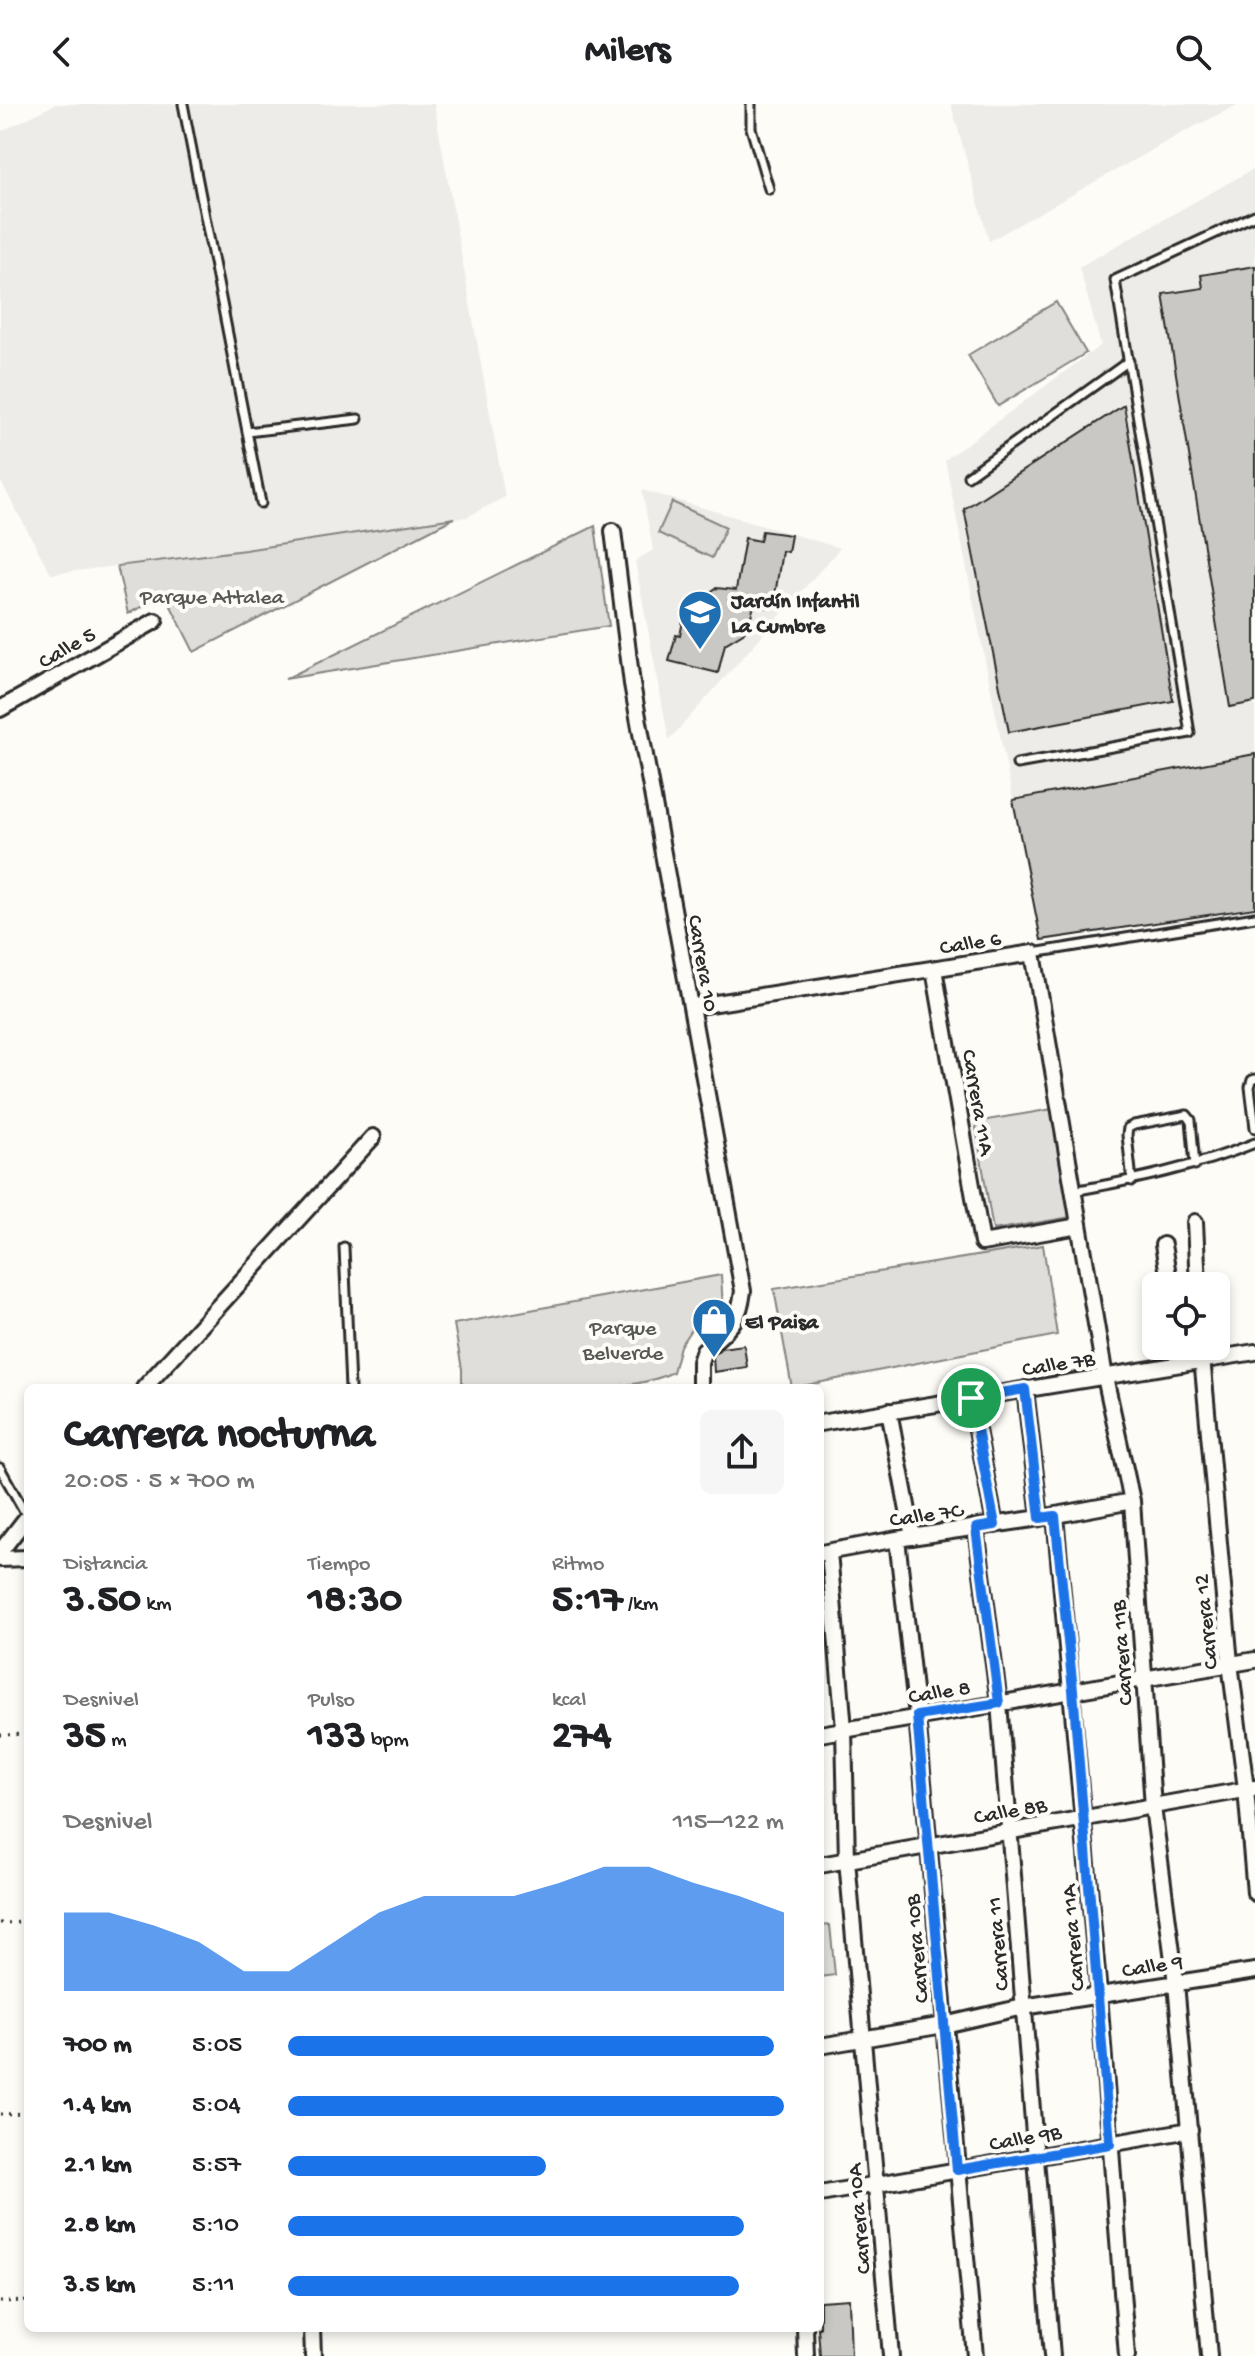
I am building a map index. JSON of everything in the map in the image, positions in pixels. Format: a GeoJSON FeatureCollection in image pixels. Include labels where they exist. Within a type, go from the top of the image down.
{"type":"FeatureCollection","features":[{"type":"Feature","properties":{"kind":"street","name":"Carrera 10"},"geometry":{"type":"LineString","coordinates":[[613,531],[632,684],[743,1291],[741,1310],[733,1323],[701,1355],[700,1384]]}},
{"type":"Feature","properties":{"kind":"street","name":"Calle 5"},"geometry":{"type":"LineString","coordinates":[[0,709],[155,621]]}},
{"type":"Feature","properties":{"kind":"street","name":"Calle 6"},"geometry":{"type":"LineString","coordinates":[[691,1007],[1033,953]]}},
{"type":"Feature","properties":{"kind":"street","name":"Carrera 11B"},"geometry":{"type":"LineString","coordinates":[[1033,953],[1105,1377],[1132,1501],[1153,1807],[1176,1983],[1209,2356]]}},
{"type":"Feature","properties":{"kind":"street","name":"Carrera 11A"},"geometry":{"type":"LineString","coordinates":[[934,969],[982,1243],[1079,1226]]}},
{"type":"Feature","properties":{"kind":"street"},"geometry":{"type":"LineString","coordinates":[[148,1384],[373,1137]]}},
{"type":"Feature","properties":{"kind":"street"},"geometry":{"type":"LineString","coordinates":[[1195,1222],[1197,1272]]}},
{"type":"Feature","properties":{"kind":"street"},"geometry":{"type":"LineString","coordinates":[[1163,1245],[1168,1272]]}},
{"type":"Feature","properties":{"kind":"street","name":"Calle 7B"},"geometry":{"type":"LineString","coordinates":[[1230,1352],[1255,1352]]}},
{"type":"Feature","properties":{"kind":"street"},"geometry":{"type":"LineString","coordinates":[[1182,1360],[1183,1364]]}},
{"type":"Feature","properties":{"kind":"street","name":"Calle 7B"},"geometry":{"type":"LineString","coordinates":[[824,1422],[1183,1364],[1190,1360]]}},
{"type":"Feature","properties":{"kind":"street","name":"Carrera 12"},"geometry":{"type":"LineString","coordinates":[[1202,1360],[1230,1663],[1251,1788],[1255,1893]]}},
{"type":"Feature","properties":{"kind":"street","name":"Carrera 11A"},"geometry":{"type":"LineString","coordinates":[[1025,1389],[1048,1517],[1073,1690],[1127,2356]]}},
{"type":"Feature","properties":{"kind":"street"},"geometry":{"type":"LineString","coordinates":[[971,1398],[995,1525]]}},
{"type":"Feature","properties":{"kind":"street","name":"Carrera 10B"},"geometry":{"type":"LineString","coordinates":[[889,1411],[905,1538],[928,1846],[975,2356]]}},
{"type":"Feature","properties":{"kind":"street","name":"Calle 7C"},"geometry":{"type":"LineString","coordinates":[[825,1552],[1132,1501]]}},
{"type":"Feature","properties":{"kind":"street"},"geometry":{"type":"LineString","coordinates":[[0,1552],[24,1521]]}},
{"type":"Feature","properties":{"kind":"street","name":"Carrera 11"},"geometry":{"type":"LineString","coordinates":[[976,1528],[999,1703],[1052,2356]]}},
{"type":"Feature","properties":{"kind":"street","name":"Carrera 10A"},"geometry":{"type":"LineString","coordinates":[[825,1552],[844,1729],[847,1860],[891,2356]]}},
{"type":"Feature","properties":{"kind":"street"},"geometry":{"type":"LineString","coordinates":[[0,1559],[24,1558]]}},
{"type":"Feature","properties":{"kind":"street","name":"Calle 8"},"geometry":{"type":"LineString","coordinates":[[824,1733],[1255,1660]]}},
{"type":"Feature","properties":{"kind":"street","name":"Calle 8B"},"geometry":{"type":"LineString","coordinates":[[824,1864],[1251,1788]]}},
{"type":"Feature","properties":{"kind":"street","name":"Calle 9"},"geometry":{"type":"LineString","coordinates":[[824,2045],[944,2025],[1023,2007],[1255,1971]]}},
{"type":"Feature","properties":{"kind":"street","name":"Calle 9B"},"geometry":{"type":"LineString","coordinates":[[824,2193],[1190,2130]]}},
{"type":"Feature","properties":{"kind":"street"},"geometry":{"type":"LineString","coordinates":[[312,2332],[313,2356]]}},
{"type":"Feature","properties":{"kind":"street"},"geometry":{"type":"LineString","coordinates":[[805,2332],[806,2356]]}},
{"type":"Feature","properties":{"kind":"lane"},"geometry":{"type":"LineString","coordinates":[[183,104],[261,503]]}},
{"type":"Feature","properties":{"kind":"lane"},"geometry":{"type":"LineString","coordinates":[[751,104],[751,128],[769,189]]}},
{"type":"Feature","properties":{"kind":"lane"},"geometry":{"type":"LineString","coordinates":[[1017,764],[1190,733],[1115,280],[1255,215]]}},
{"type":"Feature","properties":{"kind":"lane"},"geometry":{"type":"LineString","coordinates":[[968,476],[1129,361]]}},
{"type":"Feature","properties":{"kind":"lane"},"geometry":{"type":"LineString","coordinates":[[247,432],[358,419]]}},
{"type":"Feature","properties":{"kind":"lane","name":"Calle 6"},"geometry":{"type":"LineString","coordinates":[[1033,953],[1255,917]]}},
{"type":"Feature","properties":{"kind":"lane"},"geometry":{"type":"LineString","coordinates":[[1255,1079],[1250,1087],[1255,1128]]}},
{"type":"Feature","properties":{"kind":"lane"},"geometry":{"type":"LineString","coordinates":[[1132,1181],[1127,1135],[1128,1128],[1134,1125],[1187,1115],[1191,1120],[1195,1165]]}},
{"type":"Feature","properties":{"kind":"lane"},"geometry":{"type":"LineString","coordinates":[[1073,1191],[1132,1181],[1195,1165],[1255,1143]]}},
{"type":"Feature","properties":{"kind":"lane"},"geometry":{"type":"LineString","coordinates":[[344,1247],[350,1384]]}},
{"type":"Feature","properties":{"kind":"lane"},"geometry":{"type":"LineString","coordinates":[[0,1468],[24,1509]]}},
{"type":"Feature","properties":{"kind":"path"},"geometry":{"type":"LineString","coordinates":[[0,1735],[24,1734]]}},
{"type":"Feature","properties":{"kind":"path"},"geometry":{"type":"LineString","coordinates":[[0,1923],[24,1922]]}},
{"type":"Feature","properties":{"kind":"path"},"geometry":{"type":"LineString","coordinates":[[0,2114],[24,2113]]}},
{"type":"Feature","properties":{"kind":"path"},"geometry":{"type":"LineString","coordinates":[[0,2302],[24,2301]]}},
{"type":"Feature","properties":{"kind":"shaded area"},"geometry":{"type":"Polygon","coordinates":[[[56,104],[434,104],[505,497],[467,517],[245,550],[51,574],[0,480],[0,132],[56,104]]]}},
{"type":"Feature","properties":{"kind":"shaded area"},"geometry":{"type":"Polygon","coordinates":[[[951,104],[1239,104],[989,241],[951,104]]]}},
{"type":"Feature","properties":{"kind":"shaded area"},"geometry":{"type":"Polygon","coordinates":[[[1255,168],[1255,908],[1041,940],[945,460],[1101,345],[1079,267],[1255,168]]]}},
{"type":"Feature","properties":{"kind":"shaded area","name":"Jardín Infantil La Cumbre"},"geometry":{"type":"Polygon","coordinates":[[[642,490],[840,548],[669,740],[635,561],[653,550],[642,490]]]}},
{"type":"Feature","properties":{"kind":"green space"},"geometry":{"type":"Polygon","coordinates":[[[1056,302],[1086,353],[998,406],[968,355],[1056,302]]]}},
{"type":"Feature","properties":{"kind":"green space"},"geometry":{"type":"Polygon","coordinates":[[[672,502],[726,527],[712,558],[658,533],[672,502]]]}},
{"type":"Feature","properties":{"kind":"green space","name":"Parque Attalea"},"geometry":{"type":"Polygon","coordinates":[[[454,518],[194,652],[165,594],[128,614],[117,566],[245,550],[454,518]]]}},
{"type":"Feature","properties":{"kind":"green space"},"geometry":{"type":"Polygon","coordinates":[[[595,526],[609,626],[285,679],[595,526]]]}},
{"type":"Feature","properties":{"kind":"green space"},"geometry":{"type":"Polygon","coordinates":[[[1053,1109],[1071,1217],[993,1230],[975,1122],[1053,1109]]]}},
{"type":"Feature","properties":{"kind":"green space"},"geometry":{"type":"Polygon","coordinates":[[[1043,1245],[1057,1335],[812,1384],[791,1384],[774,1289],[1043,1245]]]}},
{"type":"Feature","properties":{"kind":"green space","name":"Parque Belverde"},"geometry":{"type":"Polygon","coordinates":[[[721,1275],[723,1308],[694,1325],[680,1346],[673,1372],[632,1384],[462,1384],[454,1324],[721,1275]]]}},
{"type":"Feature","properties":{"kind":"green space"},"geometry":{"type":"Polygon","coordinates":[[[830,1925],[835,1975],[824,1976],[824,1926],[830,1925]]]}},
{"type":"Feature","properties":{"kind":"building"},"geometry":{"type":"Polygon","coordinates":[[[1255,266],[1255,702],[1230,707],[1163,294],[1203,288],[1201,275],[1255,266]]]}},
{"type":"Feature","properties":{"kind":"building"},"geometry":{"type":"Polygon","coordinates":[[[1124,405],[1173,701],[1009,732],[964,509],[1124,405]]]}},
{"type":"Feature","properties":{"kind":"building"},"geometry":{"type":"Polygon","coordinates":[[[762,531],[791,535],[788,552],[782,551],[773,608],[754,606],[743,633],[725,644],[718,673],[669,661],[683,621],[694,623],[697,605],[702,598],[716,588],[736,590],[745,538],[760,541],[762,531]]]}},
{"type":"Feature","properties":{"kind":"building"},"geometry":{"type":"Polygon","coordinates":[[[1255,754],[1255,908],[1041,940],[1013,800],[1255,754]]]}},
{"type":"Feature","properties":{"kind":"building"},"geometry":{"type":"Polygon","coordinates":[[[744,1345],[747,1367],[714,1372],[713,1356],[721,1348],[744,1345]]]}},
{"type":"Feature","properties":{"kind":"building"},"geometry":{"type":"Polygon","coordinates":[[[849,2299],[851,2356],[820,2356],[818,2332],[824,2332],[824,2301],[849,2299]]]}},
{"type":"Feature","properties":{"kind":"place","name":"Jardín Infantil La Cumbre"},"geometry":{"type":"Point","coordinates":[700,651]}},
{"type":"Feature","properties":{"kind":"place","name":"El Paisa"},"geometry":{"type":"Point","coordinates":[714,1359]}},
{"type":"Feature","properties":{"kind":"route"},"geometry":{"type":"LineString","coordinates":[[1025,1389],[1040,1518],[1055,1516],[1073,1690],[1110,2144],[957,2170],[917,1716],[999,1703],[976,1528],[995,1525],[971,1398],[1025,1389]]}}]}
